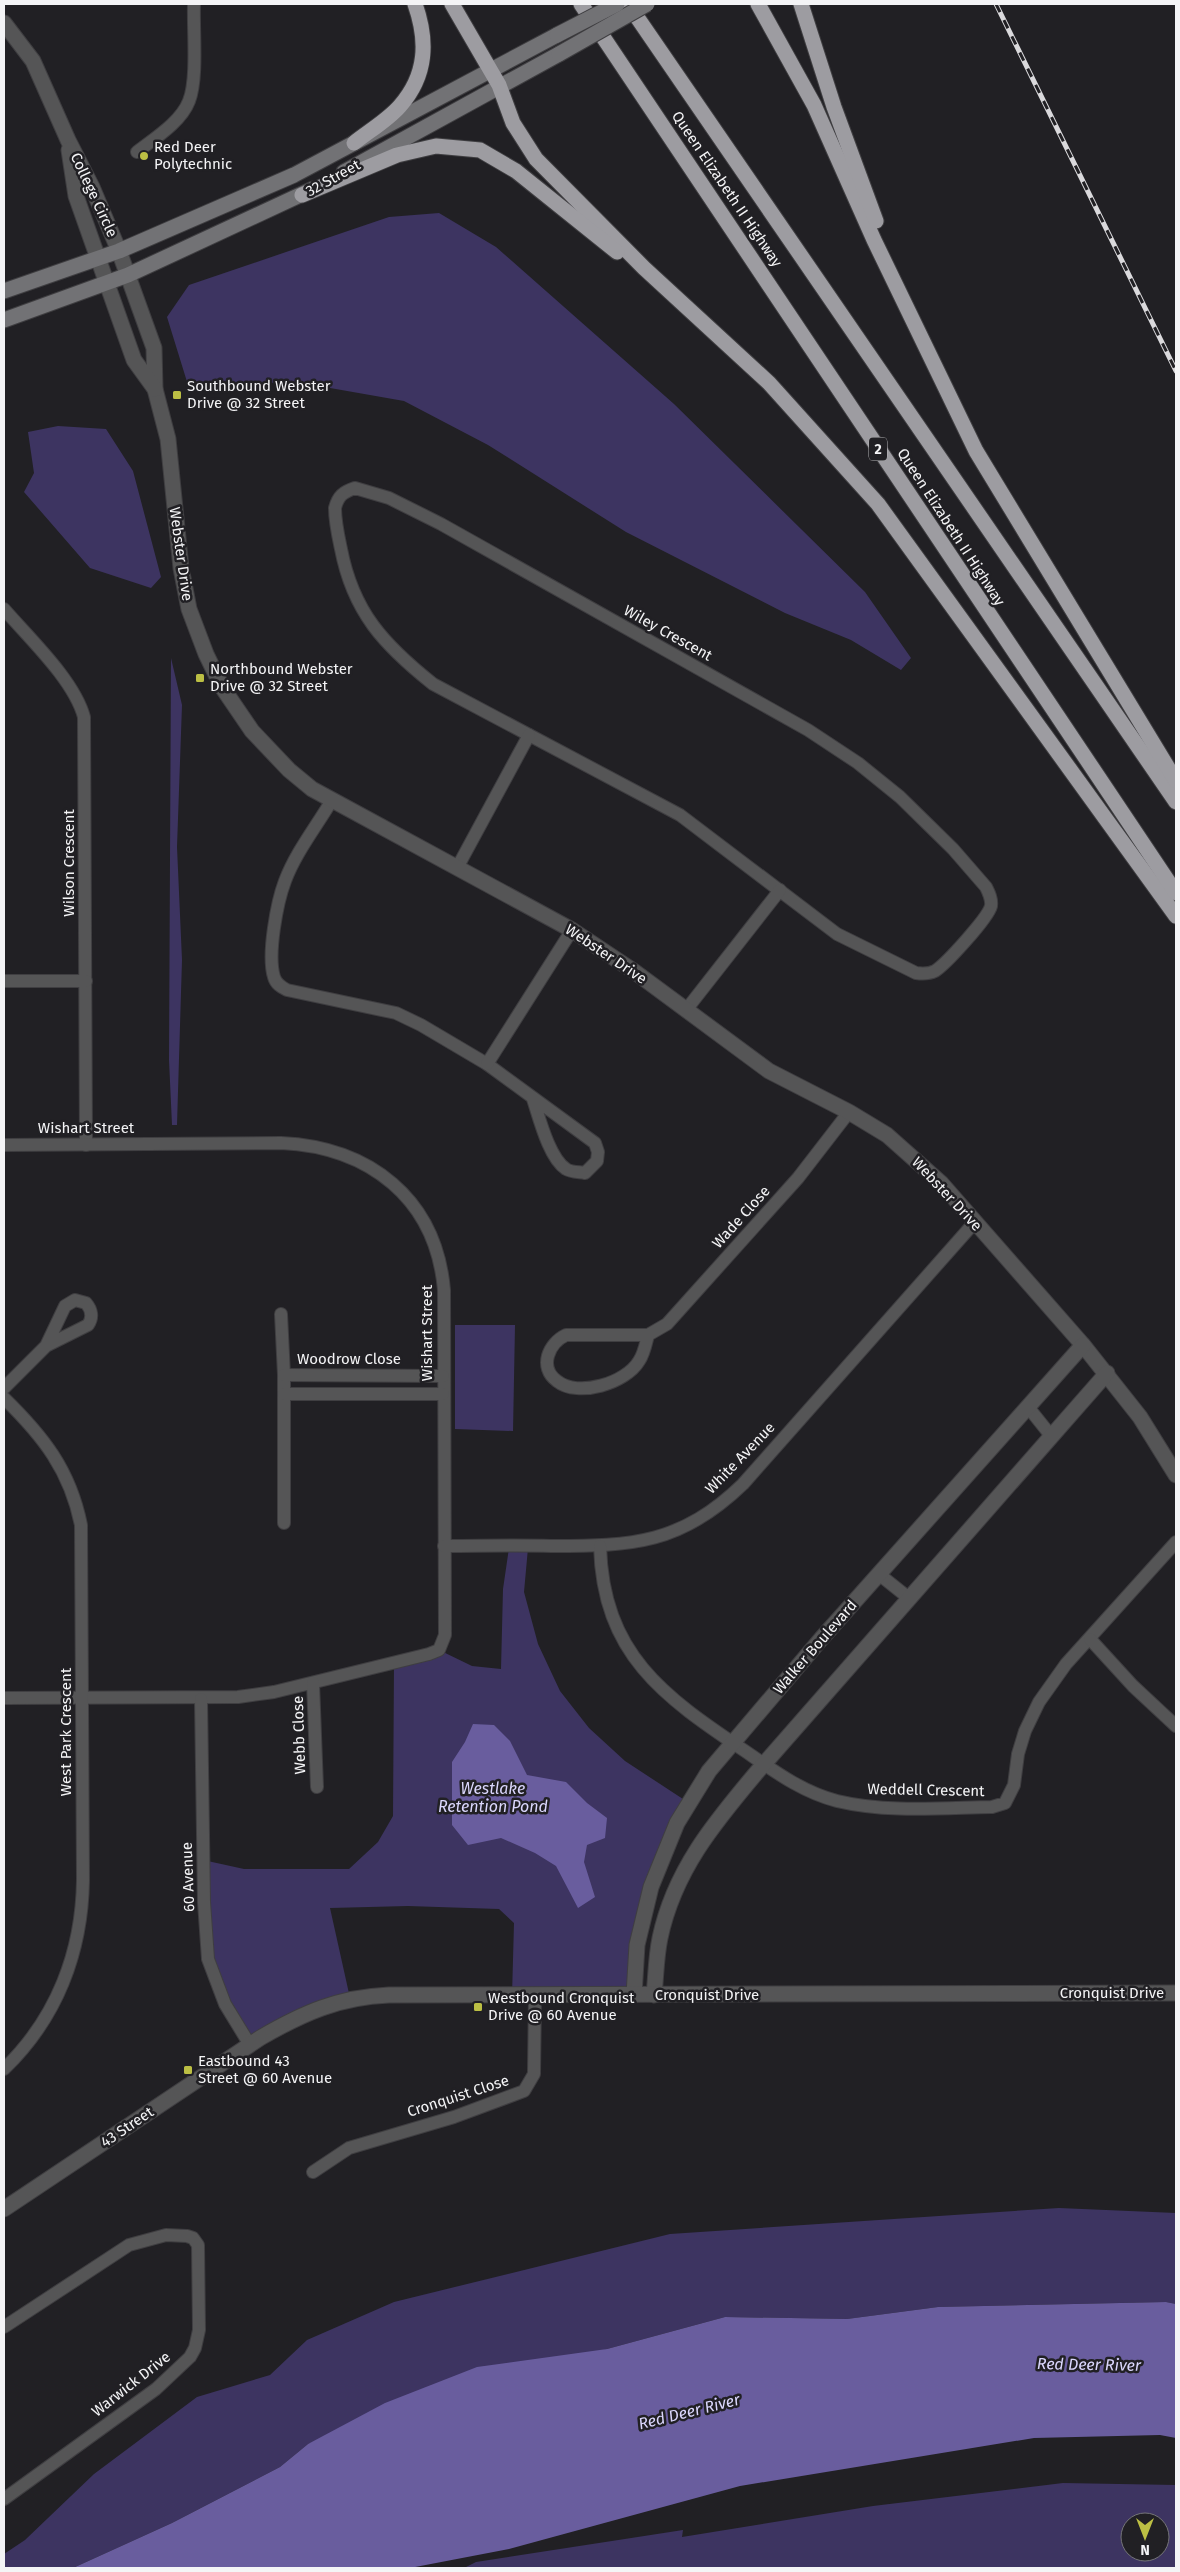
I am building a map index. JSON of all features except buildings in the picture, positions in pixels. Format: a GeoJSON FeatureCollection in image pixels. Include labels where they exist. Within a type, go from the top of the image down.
{"type":"FeatureCollection","features":[{"type":"Feature","properties":{"kind":"highway"},"geometry":{"type":"LineString","coordinates":[[354,143],[400,106],[423,63],[423,26],[415,4]]}},
{"type":"Feature","properties":{"kind":"highway"},"geometry":{"type":"LineString","coordinates":[[452,4],[500,85],[513,123],[536,159],[667,289],[768,383],[878,504],[1176,916]]}},
{"type":"Feature","properties":{"kind":"highway","name":"Queen Elizabeth II Highway"},"geometry":{"type":"LineString","coordinates":[[581,4],[772,286],[950,560],[1176,893]]}},
{"type":"Feature","properties":{"kind":"highway","name":"Queen Elizabeth II Highway"},"geometry":{"type":"LineString","coordinates":[[628,4],[1176,802]]}},
{"type":"Feature","properties":{"kind":"highway"},"geometry":{"type":"LineString","coordinates":[[758,4],[814,105],[910,314],[976,451],[1176,782]]}},
{"type":"Feature","properties":{"kind":"highway"},"geometry":{"type":"LineString","coordinates":[[802,4],[834,107],[910,314]]}},
{"type":"Feature","properties":{"kind":"highway"},"geometry":{"type":"LineString","coordinates":[[302,195],[397,155],[436,146],[480,150],[516,171],[611,248],[667,289]]}},
{"type":"Feature","properties":{"kind":"main road","name":"32 Street"},"geometry":{"type":"LineString","coordinates":[[4,291],[119,251],[294,175],[617,4]]}},
{"type":"Feature","properties":{"kind":"main road","name":"32 Street"},"geometry":{"type":"LineString","coordinates":[[4,320],[128,275],[302,195],[647,4]]}},
{"type":"Feature","properties":{"kind":"street"},"geometry":{"type":"LineString","coordinates":[[137,152],[177,118],[189,101],[192,85],[194,4]]}},
{"type":"Feature","properties":{"kind":"street","name":"College Circle"},"geometry":{"type":"LineString","coordinates":[[4,22],[33,62],[68,140],[92,187],[128,275]]}},
{"type":"Feature","properties":{"kind":"street","name":"College Circle"},"geometry":{"type":"LineString","coordinates":[[68,140],[76,196],[108,283]]}},
{"type":"Feature","properties":{"kind":"street","name":"Webster Drive"},"geometry":{"type":"LineString","coordinates":[[128,275],[154,348],[155,389],[168,439],[181,568],[189,609],[206,654],[222,687],[252,731],[289,770],[312,789],[572,930],[635,972],[768,1071],[849,1112],[887,1135],[913,1156],[941,1183],[1107,1373],[1140,1417],[1176,1475]]}},
{"type":"Feature","properties":{"kind":"street","name":"Webster Drive"},"geometry":{"type":"LineString","coordinates":[[108,283],[134,360],[155,389]]}},
{"type":"Feature","properties":{"kind":"street","name":"Wiley Crescent"},"geometry":{"type":"LineString","coordinates":[[354,488],[389,498],[441,524],[808,730],[858,762],[923,818],[986,887],[990,897],[990,907],[980,924],[938,969],[921,974],[837,934],[780,890],[680,814],[433,684],[398,656],[376,632],[358,604],[346,575],[334,508],[338,498],[345,491],[354,488]]}},
{"type":"Feature","properties":{"kind":"street","name":"Wilson Crescent"},"geometry":{"type":"LineString","coordinates":[[4,609],[68,684],[78,700],[84,717],[86,1145]]}},
{"type":"Feature","properties":{"kind":"street"},"geometry":{"type":"LineString","coordinates":[[457,868],[528,735]]}},
{"type":"Feature","properties":{"kind":"street"},"geometry":{"type":"LineString","coordinates":[[332,800],[296,857],[285,882],[276,922],[272,953],[274,977],[278,985],[287,990],[396,1013],[487,1064],[595,1143],[598,1152],[597,1161],[585,1173],[566,1170],[559,1163],[548,1142],[533,1099]]}},
{"type":"Feature","properties":{"kind":"street"},"geometry":{"type":"LineString","coordinates":[[686,1010],[780,890]]}},
{"type":"Feature","properties":{"kind":"street"},"geometry":{"type":"LineString","coordinates":[[487,1064],[572,930]]}},
{"type":"Feature","properties":{"kind":"street"},"geometry":{"type":"LineString","coordinates":[[4,981],[86,981]]}},
{"type":"Feature","properties":{"kind":"street","name":"Wade Close"},"geometry":{"type":"LineString","coordinates":[[648,1335],[667,1324],[678,1312],[803,1172],[849,1112]]}},
{"type":"Feature","properties":{"kind":"street","name":"Wishart Street"},"geometry":{"type":"LineString","coordinates":[[4,1144],[301,1144],[340,1152],[375,1170],[412,1205],[429,1233],[436,1249],[444,1290],[445,1635],[439,1650],[415,1658],[313,1683],[254,1695],[200,1699],[4,1698]]}},
{"type":"Feature","properties":{"kind":"street","name":"White Avenue"},"geometry":{"type":"LineString","coordinates":[[444,1546],[600,1546],[630,1544],[662,1536],[700,1518],[729,1497],[974,1223]]}},
{"type":"Feature","properties":{"kind":"street","name":"Woodrow Close"},"geometry":{"type":"LineString","coordinates":[[281,1314],[284,1375],[284,1523]]}},
{"type":"Feature","properties":{"kind":"street"},"geometry":{"type":"LineString","coordinates":[[566,1335],[648,1335],[640,1361],[629,1372],[611,1384],[599,1387],[569,1387],[556,1381],[549,1371],[547,1358],[550,1348],[556,1340],[566,1335]]}},
{"type":"Feature","properties":{"kind":"street","name":"Walker Boulevard"},"geometry":{"type":"LineString","coordinates":[[634,1995],[640,1930],[659,1864],[691,1797],[732,1743],[821,1639],[1083,1345]]}},
{"type":"Feature","properties":{"kind":"street"},"geometry":{"type":"LineString","coordinates":[[4,1388],[46,1346]]}},
{"type":"Feature","properties":{"kind":"street"},"geometry":{"type":"LineString","coordinates":[[654,1995],[657,1961],[664,1922],[686,1866],[716,1820],[1107,1373]]}},
{"type":"Feature","properties":{"kind":"street","name":"Woodrow Close"},"geometry":{"type":"LineString","coordinates":[[284,1375],[443,1376]]}},
{"type":"Feature","properties":{"kind":"street"},"geometry":{"type":"LineString","coordinates":[[284,1394],[443,1394]]}},
{"type":"Feature","properties":{"kind":"street","name":"West Park Crescent"},"geometry":{"type":"LineString","coordinates":[[4,1398],[35,1429],[56,1458],[79,1515],[83,1554],[83,1889],[78,1939],[64,1980],[44,2022],[23,2050],[4,2069]]}},
{"type":"Feature","properties":{"kind":"street"},"geometry":{"type":"LineString","coordinates":[[1028,1407],[1052,1437]]}},
{"type":"Feature","properties":{"kind":"street","name":"Weddell Crescent"},"geometry":{"type":"LineString","coordinates":[[600,1546],[601,1568],[608,1604],[614,1622],[632,1655],[648,1676],[671,1699],[732,1743],[801,1787],[840,1802],[893,1808],[1001,1806],[1011,1794],[1022,1740],[1039,1702],[1066,1664],[1176,1542]]}},
{"type":"Feature","properties":{"kind":"street"},"geometry":{"type":"LineString","coordinates":[[880,1574],[910,1599]]}},
{"type":"Feature","properties":{"kind":"street"},"geometry":{"type":"LineString","coordinates":[[1090,1639],[1133,1686],[1176,1726]]}},
{"type":"Feature","properties":{"kind":"street","name":"Webb Close"},"geometry":{"type":"LineString","coordinates":[[313,1683],[317,1787]]}},
{"type":"Feature","properties":{"kind":"street","name":"60 Avenue"},"geometry":{"type":"LineString","coordinates":[[200,1699],[204,1902],[208,1959],[225,2004],[250,2045]]}},
{"type":"Feature","properties":{"kind":"street","name":"Cronquist Drive"},"geometry":{"type":"LineString","coordinates":[[250,2045],[304,2014],[350,1998],[389,1995],[1176,1993]]}},
{"type":"Feature","properties":{"kind":"street","name":"Cronquist Close"},"geometry":{"type":"LineString","coordinates":[[313,2172],[349,2148],[454,2117],[524,2091],[534,2074],[535,1996]]}},
{"type":"Feature","properties":{"kind":"street","name":"43 Street"},"geometry":{"type":"LineString","coordinates":[[4,2208],[250,2045]]}},
{"type":"Feature","properties":{"kind":"street","name":"Warwick Drive"},"geometry":{"type":"LineString","coordinates":[[4,2326],[120,2250],[148,2238],[166,2235],[187,2236],[193,2238],[198,2245],[199,2330],[195,2348],[182,2366],[156,2389],[4,2499]]}},
{"type":"Feature","properties":{"kind":"shaded area"},"geometry":{"type":"Polygon","coordinates":[[[439,213],[496,247],[674,404],[865,592],[911,658],[901,670],[851,640],[785,613],[626,532],[488,445],[404,401],[296,382],[188,385],[167,317],[189,285],[389,217],[439,213]]]}},
{"type":"Feature","properties":{"kind":"shaded area"},"geometry":{"type":"Polygon","coordinates":[[[58,426],[106,429],[133,471],[161,577],[151,588],[90,568],[24,492],[34,473],[28,432],[58,426]]]}},
{"type":"Feature","properties":{"kind":"shaded area"},"geometry":{"type":"Polygon","coordinates":[[[171,658],[182,705],[177,847],[182,960],[177,1125],[172,1125],[169,1060],[171,658]]]}},
{"type":"Feature","properties":{"kind":"shaded area"},"geometry":{"type":"Polygon","coordinates":[[[455,1325],[515,1325],[513,1431],[455,1429],[455,1325]]]}},
{"type":"Feature","properties":{"kind":"shaded area"},"geometry":{"type":"Polygon","coordinates":[[[509,1548],[528,1548],[524,1592],[538,1644],[560,1691],[589,1728],[625,1761],[686,1801],[667,1833],[634,1995],[512,1996],[514,1923],[499,1909],[408,1906],[330,1908],[350,1998],[250,2045],[208,1959],[203,1860],[244,1869],[349,1869],[378,1842],[393,1816],[394,1663],[439,1650],[472,1666],[501,1669],[503,1589],[509,1548]]]}},
{"type":"Feature","properties":{"kind":"shaded area"},"geometry":{"type":"Polygon","coordinates":[[[1059,2208],[1176,2213],[1176,2304],[1166,2302],[938,2307],[847,2319],[725,2317],[607,2349],[308,2444],[280,2467],[172,2523],[73,2568],[4,2568],[4,2554],[25,2540],[94,2474],[197,2397],[270,2375],[307,2340],[394,2302],[670,2234],[1059,2208]]]}},
{"type":"Feature","properties":{"kind":"shaded area"},"geometry":{"type":"Polygon","coordinates":[[[1063,2483],[1176,2485],[1176,2568],[464,2568],[476,2562],[683,2530],[682,2537],[873,2506],[1063,2483]]]}},
{"type":"Feature","properties":{"kind":"water","name":"Westlake Retention Pond"},"geometry":{"type":"Polygon","coordinates":[[[473,1724],[494,1725],[510,1741],[527,1775],[566,1782],[587,1803],[607,1818],[605,1838],[587,1845],[584,1862],[595,1897],[578,1908],[556,1866],[535,1853],[501,1838],[468,1845],[452,1825],[452,1762],[465,1742],[473,1724]]]}},
{"type":"Feature","properties":{"kind":"water","name":"Red Deer River"},"geometry":{"type":"Polygon","coordinates":[[[1166,2302],[1176,2304],[1176,2438],[1160,2435],[1034,2438],[740,2486],[509,2549],[410,2568],[73,2568],[172,2523],[280,2467],[308,2444],[385,2403],[477,2367],[607,2349],[725,2317],[847,2319],[938,2307],[1166,2302]]]}},
{"type":"Feature","properties":{"kind":"railway"},"geometry":{"type":"LineString","coordinates":[[996,4],[1176,371]]}},
{"type":"Feature","properties":{"kind":"place","name":"Red Deer Polytechnic"},"geometry":{"type":"Point","coordinates":[144,156]}},
{"type":"Feature","properties":{"kind":"place","name":"Southbound Webster Drive @ 32 Street"},"geometry":{"type":"Point","coordinates":[177,395]}},
{"type":"Feature","properties":{"kind":"place","name":"Northbound Webster Drive @ 32 Street"},"geometry":{"type":"Point","coordinates":[200,678]}},
{"type":"Feature","properties":{"kind":"place","name":"Westbound Cronquist Drive @ 60 Avenue"},"geometry":{"type":"Point","coordinates":[478,2007]}},
{"type":"Feature","properties":{"kind":"place","name":"Eastbound 43 Street @ 60 Avenue"},"geometry":{"type":"Point","coordinates":[188,2070]}}]}
